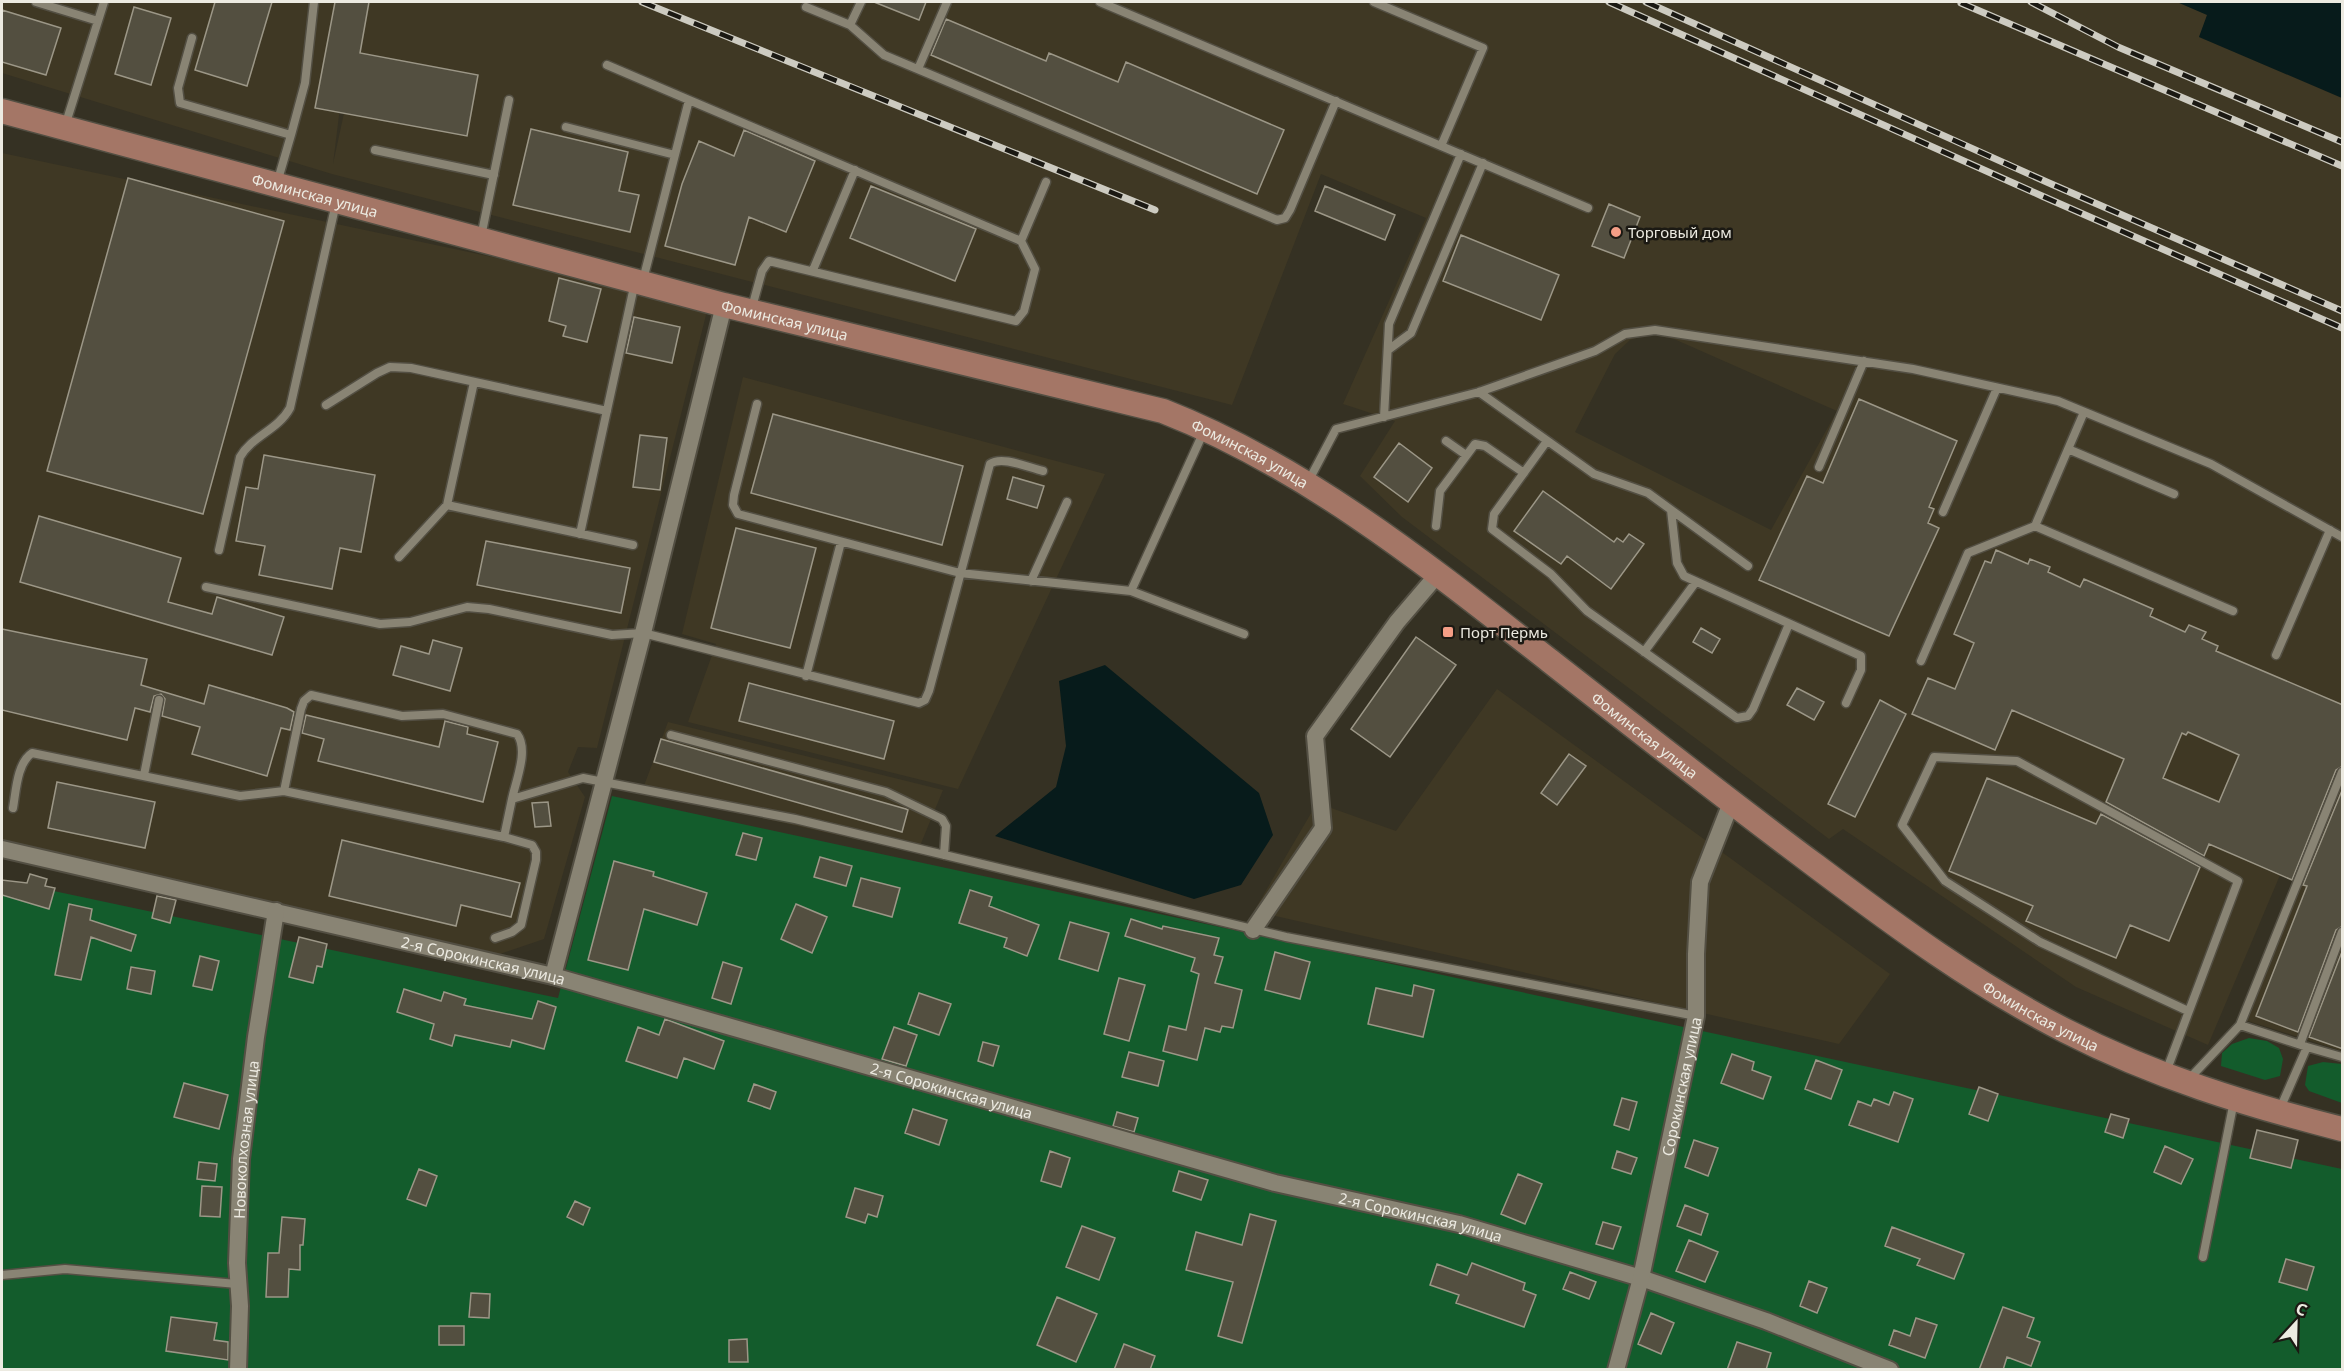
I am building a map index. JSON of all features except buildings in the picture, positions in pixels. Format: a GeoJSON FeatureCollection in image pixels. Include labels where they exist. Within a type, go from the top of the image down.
{"type":"FeatureCollection","features":[{"type":"Feature","properties":{"kind":"street","name":"Фоминская улица"},"geometry":{"type":"LineString","coordinates":[[2,111],[64,130],[724,305],[1163,411],[1206,428],[1307,485],[1438,574],[1731,803],[1962,973],[2067,1031],[2175,1079],[2234,1099],[2343,1128]]}},
{"type":"Feature","properties":{"kind":"street"},"geometry":{"type":"LineString","coordinates":[[553,976],[643,633],[724,305]]}},
{"type":"Feature","properties":{"kind":"street"},"geometry":{"type":"LineString","coordinates":[[1253,930],[1323,828],[1315,736],[1397,622],[1438,574]]}},
{"type":"Feature","properties":{"kind":"street","name":"Сорокинская улица"},"geometry":{"type":"LineString","coordinates":[[1616,1370],[1641,1278],[1696,1016],[1696,954],[1701,882],[1731,803]]}},
{"type":"Feature","properties":{"kind":"street","name":"2-я Сорокинская улица"},"geometry":{"type":"LineString","coordinates":[[2,849],[553,976],[1275,1183],[1459,1224],[1641,1278],[1766,1321],[1890,1370]]}},
{"type":"Feature","properties":{"kind":"street","name":"Новоколхозная улица"},"geometry":{"type":"LineString","coordinates":[[238,1370],[240,1306],[237,1284],[245,1119],[276,911]]}},
{"type":"Feature","properties":{"kind":"lane"},"geometry":{"type":"LineString","coordinates":[[36,2],[98,21]]}},
{"type":"Feature","properties":{"kind":"lane"},"geometry":{"type":"LineString","coordinates":[[64,130],[104,2]]}},
{"type":"Feature","properties":{"kind":"lane"},"geometry":{"type":"LineString","coordinates":[[276,186],[305,83],[314,2]]}},
{"type":"Feature","properties":{"kind":"lane"},"geometry":{"type":"LineString","coordinates":[[850,25],[861,2]]}},
{"type":"Feature","properties":{"kind":"lane"},"geometry":{"type":"LineString","coordinates":[[918,69],[946,2]]}},
{"type":"Feature","properties":{"kind":"lane"},"geometry":{"type":"LineString","coordinates":[[1100,2],[1588,208]]}},
{"type":"Feature","properties":{"kind":"lane"},"geometry":{"type":"LineString","coordinates":[[1374,2],[1483,48],[1441,146]]}},
{"type":"Feature","properties":{"kind":"lane"},"geometry":{"type":"LineString","coordinates":[[806,7],[850,25],[884,55],[1277,220],[1285,218],[1290,210],[1336,101]]}},
{"type":"Feature","properties":{"kind":"lane"},"geometry":{"type":"LineString","coordinates":[[192,38],[178,88],[180,103],[291,135]]}},
{"type":"Feature","properties":{"kind":"lane"},"geometry":{"type":"LineString","coordinates":[[607,65],[1021,241],[1035,268],[1024,311],[1016,321],[769,261],[762,271],[751,311]]}},
{"type":"Feature","properties":{"kind":"lane"},"geometry":{"type":"LineString","coordinates":[[480,241],[509,100]]}},
{"type":"Feature","properties":{"kind":"lane"},"geometry":{"type":"LineString","coordinates":[[580,534],[638,282],[690,100]]}},
{"type":"Feature","properties":{"kind":"lane"},"geometry":{"type":"LineString","coordinates":[[566,127],[675,155]]}},
{"type":"Feature","properties":{"kind":"lane"},"geometry":{"type":"LineString","coordinates":[[375,150],[494,174]]}},
{"type":"Feature","properties":{"kind":"lane"},"geometry":{"type":"LineString","coordinates":[[1384,417],[1389,324],[1461,154]]}},
{"type":"Feature","properties":{"kind":"lane"},"geometry":{"type":"LineString","coordinates":[[1388,350],[1411,333],[1483,163]]}},
{"type":"Feature","properties":{"kind":"lane"},"geometry":{"type":"LineString","coordinates":[[813,270],[855,170]]}},
{"type":"Feature","properties":{"kind":"lane"},"geometry":{"type":"LineString","coordinates":[[1021,241],[1046,182]]}},
{"type":"Feature","properties":{"kind":"lane"},"geometry":{"type":"LineString","coordinates":[[219,550],[240,457],[246,446],[284,420],[290,408],[336,202]]}},
{"type":"Feature","properties":{"kind":"lane"},"geometry":{"type":"LineString","coordinates":[[1307,485],[1336,429],[1479,392],[1595,351],[1625,334],[1655,330],[1913,369],[2058,401],[2211,464],[2343,537]]}},
{"type":"Feature","properties":{"kind":"lane"},"geometry":{"type":"LineString","coordinates":[[1819,466],[1864,361]]}},
{"type":"Feature","properties":{"kind":"lane"},"geometry":{"type":"LineString","coordinates":[[326,405],[390,367],[411,368],[607,411]]}},
{"type":"Feature","properties":{"kind":"lane"},"geometry":{"type":"LineString","coordinates":[[399,557],[447,505],[474,382]]}},
{"type":"Feature","properties":{"kind":"lane"},"geometry":{"type":"LineString","coordinates":[[1943,512],[1997,388]]}},
{"type":"Feature","properties":{"kind":"lane"},"geometry":{"type":"LineString","coordinates":[[1479,392],[1594,474],[1648,493],[1748,566]]}},
{"type":"Feature","properties":{"kind":"lane"},"geometry":{"type":"LineString","coordinates":[[757,404],[733,505],[738,513],[960,573],[1131,591],[1244,634]]}},
{"type":"Feature","properties":{"kind":"lane"},"geometry":{"type":"LineString","coordinates":[[1921,661],[1968,553],[2035,526],[2084,412]]}},
{"type":"Feature","properties":{"kind":"lane"},"geometry":{"type":"LineString","coordinates":[[1131,591],[1206,428]]}},
{"type":"Feature","properties":{"kind":"lane"},"geometry":{"type":"LineString","coordinates":[[1446,441],[1466,455]]}},
{"type":"Feature","properties":{"kind":"lane"},"geometry":{"type":"LineString","coordinates":[[1547,441],[1494,514],[1492,529],[1551,573],[1587,611],[1729,714],[1743,718],[1753,709],[1790,624]]}},
{"type":"Feature","properties":{"kind":"lane"},"geometry":{"type":"LineString","coordinates":[[1436,526],[1440,491],[1475,444],[1479,443],[1524,473]]}},
{"type":"Feature","properties":{"kind":"lane"},"geometry":{"type":"LineString","coordinates":[[2068,449],[2174,494]]}},
{"type":"Feature","properties":{"kind":"lane"},"geometry":{"type":"LineString","coordinates":[[206,587],[380,624],[410,622],[466,607],[489,609],[612,635],[643,633],[909,703],[919,703],[925,700],[990,464],[995,460],[1004,461],[1043,471]]}},
{"type":"Feature","properties":{"kind":"lane"},"geometry":{"type":"LineString","coordinates":[[1031,580],[1067,502]]}},
{"type":"Feature","properties":{"kind":"lane"},"geometry":{"type":"LineString","coordinates":[[447,505],[633,545]]}},
{"type":"Feature","properties":{"kind":"lane"},"geometry":{"type":"LineString","coordinates":[[1671,510],[1679,570],[1695,583],[1861,656],[1861,670],[1846,703]]}},
{"type":"Feature","properties":{"kind":"lane"},"geometry":{"type":"LineString","coordinates":[[2035,526],[2233,611]]}},
{"type":"Feature","properties":{"kind":"lane"},"geometry":{"type":"LineString","coordinates":[[2276,655],[2330,530]]}},
{"type":"Feature","properties":{"kind":"lane"},"geometry":{"type":"LineString","coordinates":[[806,676],[841,542]]}},
{"type":"Feature","properties":{"kind":"lane"},"geometry":{"type":"LineString","coordinates":[[1644,652],[1695,583]]}},
{"type":"Feature","properties":{"kind":"lane"},"geometry":{"type":"LineString","coordinates":[[284,791],[301,709],[304,701],[311,695],[402,716],[443,714],[517,734],[522,741],[504,837]]}},
{"type":"Feature","properties":{"kind":"lane"},"geometry":{"type":"LineString","coordinates":[[144,775],[159,700]]}},
{"type":"Feature","properties":{"kind":"lane"},"geometry":{"type":"LineString","coordinates":[[671,735],[886,792],[942,819],[946,826],[944,855]]}},
{"type":"Feature","properties":{"kind":"lane"},"geometry":{"type":"LineString","coordinates":[[13,808],[22,766],[25,758],[32,753],[240,796],[284,791],[504,837],[532,845],[536,852],[536,860],[521,925],[512,932],[495,938]]}},
{"type":"Feature","properties":{"kind":"lane"},"geometry":{"type":"LineString","coordinates":[[2175,1079],[2188,1011],[2238,881],[2017,762],[1934,757],[1902,825],[1945,881],[2040,942],[2188,1011]]}},
{"type":"Feature","properties":{"kind":"lane"},"geometry":{"type":"LineString","coordinates":[[2175,1079],[2240,1025],[2343,772]]}},
{"type":"Feature","properties":{"kind":"lane"},"geometry":{"type":"LineString","coordinates":[[512,799],[584,778],[795,819],[1253,930],[1696,1016]]}},
{"type":"Feature","properties":{"kind":"lane"},"geometry":{"type":"LineString","coordinates":[[2279,1111],[2343,932]]}},
{"type":"Feature","properties":{"kind":"lane"},"geometry":{"type":"LineString","coordinates":[[2240,1025],[2343,1057]]}},
{"type":"Feature","properties":{"kind":"lane"},"geometry":{"type":"LineString","coordinates":[[2203,1257],[2234,1099]]}},
{"type":"Feature","properties":{"kind":"lane"},"geometry":{"type":"LineString","coordinates":[[2,1275],[65,1269],[237,1284]]}},
{"type":"Feature","properties":{"kind":"shaded area"},"geometry":{"type":"Polygon","coordinates":[[[2,2],[353,2],[333,164],[368,2],[2177,2],[2208,15],[2199,37],[2342,98],[2342,729],[2208,1045],[2076,987],[1843,829],[1829,839],[1402,517],[1360,476],[1395,421],[1343,404],[1426,218],[1321,174],[1232,405],[332,174],[2,73],[2,2]],[[1649,334],[1630,340],[1615,354],[1575,432],[1771,530],[1837,411],[1674,339],[1649,334]]]}},
{"type":"Feature","properties":{"kind":"shaded area"},"geometry":{"type":"Polygon","coordinates":[[[2,153],[709,303],[597,748],[578,747],[568,772],[585,797],[544,939],[500,954],[2,841],[2,153]]]}},
{"type":"Feature","properties":{"kind":"shaded area"},"geometry":{"type":"Polygon","coordinates":[[[743,377],[1105,474],[958,789],[688,722],[716,644],[682,634],[743,377]]]}},
{"type":"Feature","properties":{"kind":"shaded area"},"geometry":{"type":"Polygon","coordinates":[[[1497,689],[1890,974],[1839,1044],[1254,911],[1317,803],[1396,831],[1497,689]]]}},
{"type":"Feature","properties":{"kind":"shaded area"},"geometry":{"type":"Polygon","coordinates":[[[668,722],[943,790],[917,853],[642,791],[668,722]]]}},
{"type":"Feature","properties":{"kind":"shaded area"},"geometry":{"type":"Polygon","coordinates":[[[2342,783],[2342,1051],[2245,1020],[2342,783]]]}},
{"type":"Feature","properties":{"kind":"green space"},"geometry":{"type":"Polygon","coordinates":[[[612,796],[2342,1169],[2342,1369],[2,1370],[2,880],[558,998],[612,796]]]}},
{"type":"Feature","properties":{"kind":"green space"},"geometry":{"type":"Polygon","coordinates":[[[2249,1038],[2267,1041],[2279,1048],[2283,1059],[2280,1076],[2265,1080],[2221,1066],[2222,1053],[2232,1044],[2249,1038]]]}},
{"type":"Feature","properties":{"kind":"green space"},"geometry":{"type":"Polygon","coordinates":[[[2323,1062],[2342,1064],[2342,1103],[2309,1091],[2305,1085],[2308,1066],[2323,1062]]]}},
{"type":"Feature","properties":{"kind":"water"},"geometry":{"type":"Polygon","coordinates":[[[2177,2],[2342,2],[2342,98],[2199,37],[2207,15],[2177,2]]]}},
{"type":"Feature","properties":{"kind":"water"},"geometry":{"type":"Polygon","coordinates":[[[1105,665],[1259,793],[1273,835],[1241,885],[1194,899],[995,836],[1056,787],[1066,746],[1059,681],[1105,665]]]}},
{"type":"Feature","properties":{"kind":"railway"},"geometry":{"type":"LineString","coordinates":[[642,2],[1155,210]]}},
{"type":"Feature","properties":{"kind":"railway"},"geometry":{"type":"LineString","coordinates":[[1609,2],[2342,328]]}},
{"type":"Feature","properties":{"kind":"railway"},"geometry":{"type":"LineString","coordinates":[[1646,2],[2049,183],[2342,311]]}},
{"type":"Feature","properties":{"kind":"railway"},"geometry":{"type":"LineString","coordinates":[[2031,2],[2118,47],[2342,142]]}},
{"type":"Feature","properties":{"kind":"railway"},"geometry":{"type":"LineString","coordinates":[[1961,3],[2342,166]]}},
{"type":"Feature","properties":{"kind":"place","name":"Торговый дом"},"geometry":{"type":"Point","coordinates":[1616,232]}},
{"type":"Feature","properties":{"kind":"place","name":"Порт Пермь"},"geometry":{"type":"Point","coordinates":[1448,632]}}]}
